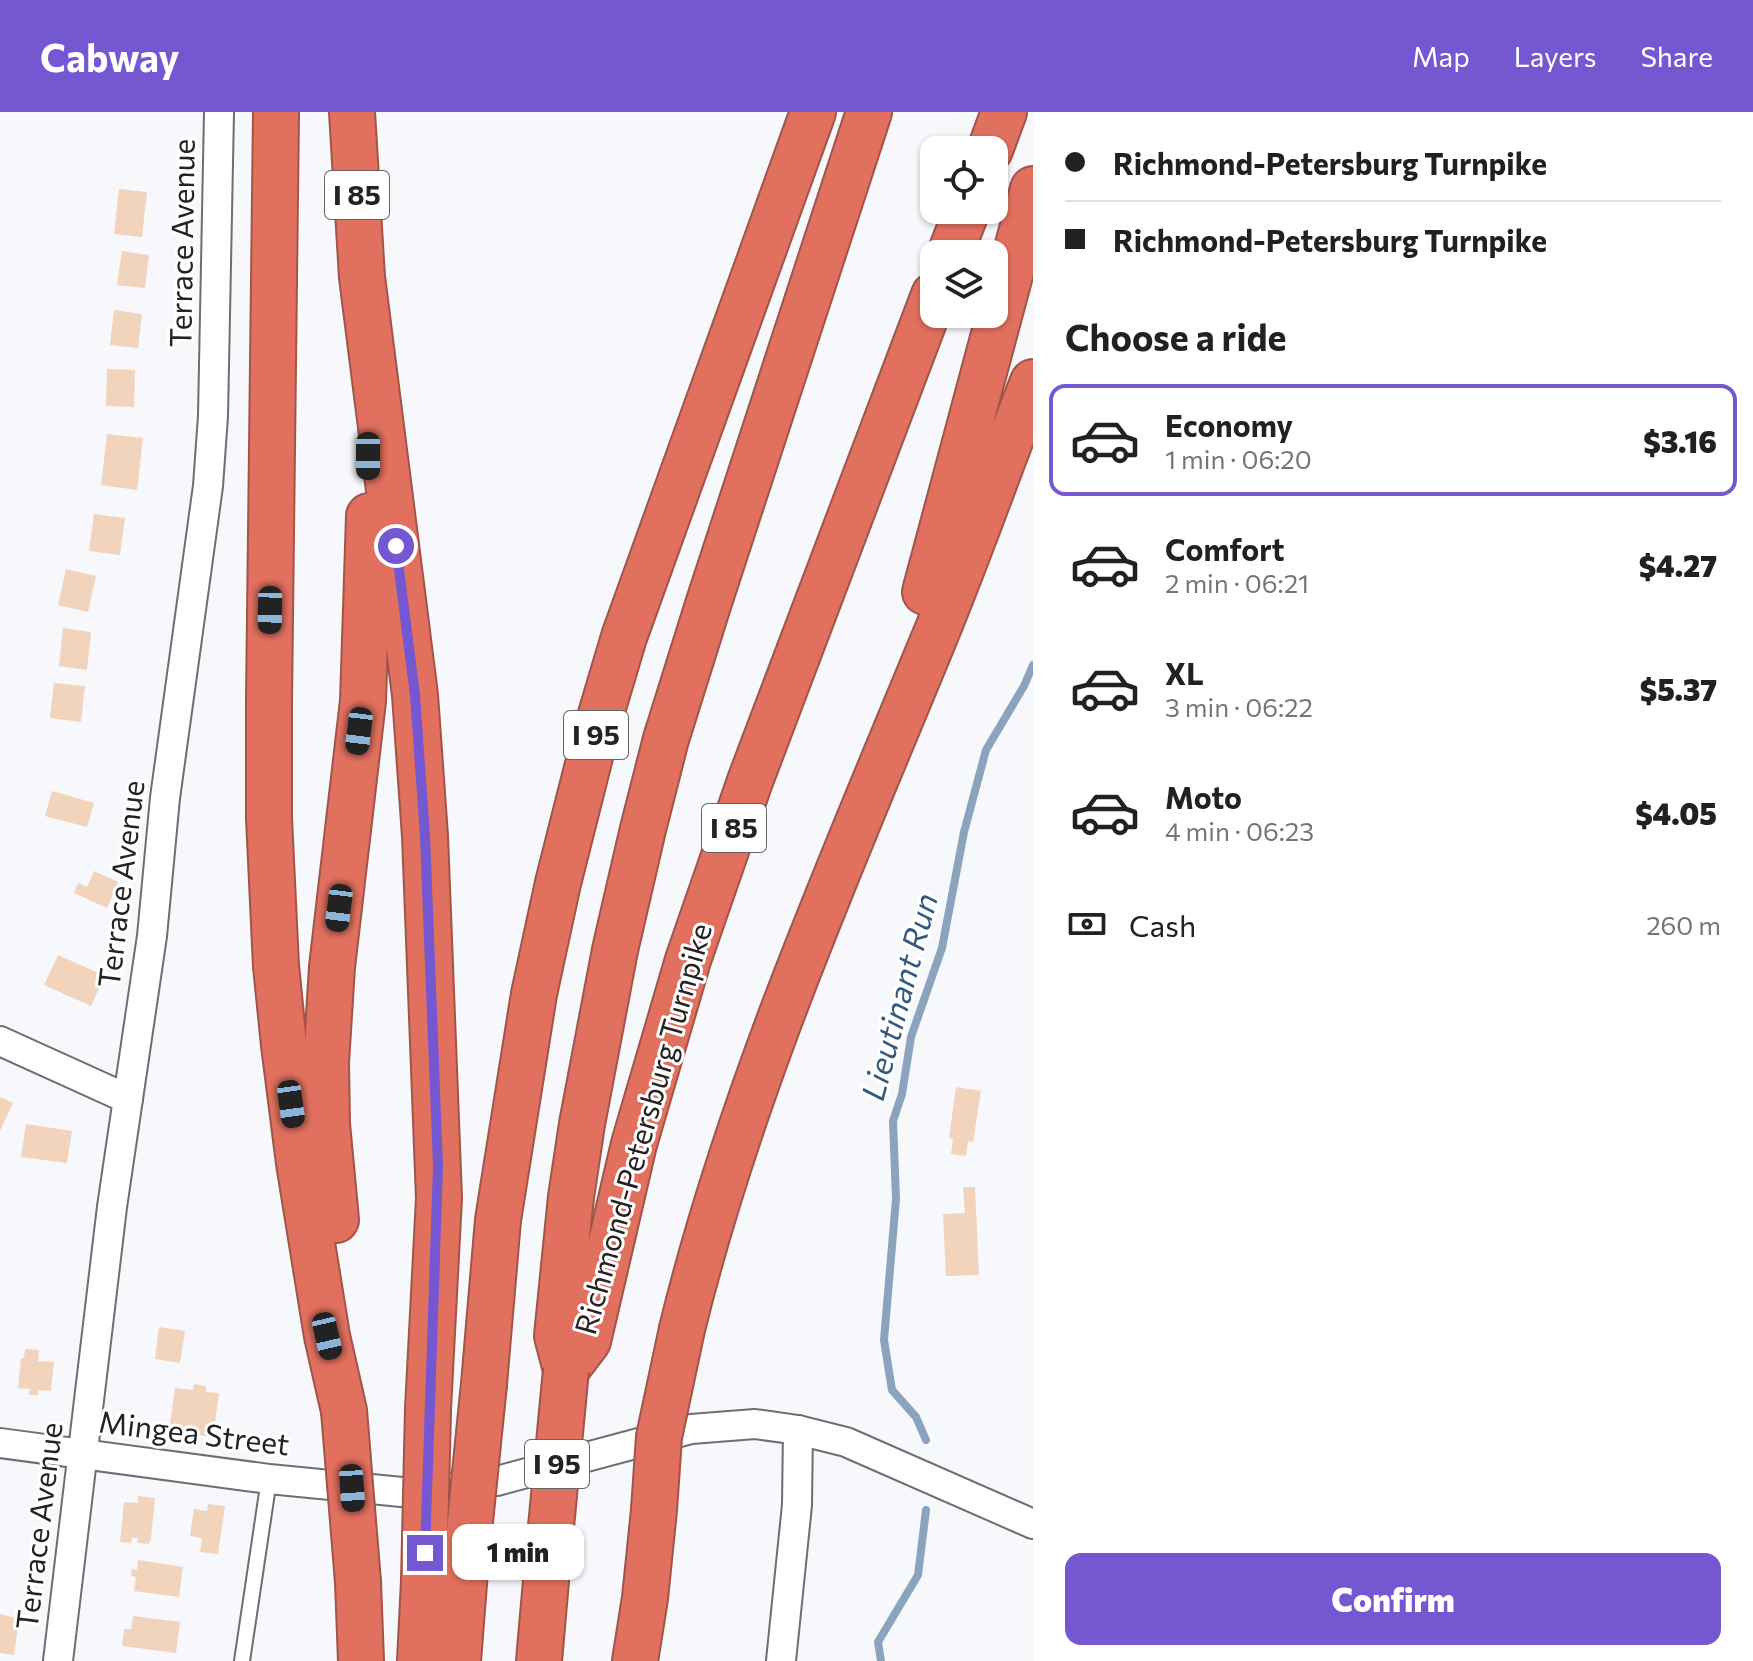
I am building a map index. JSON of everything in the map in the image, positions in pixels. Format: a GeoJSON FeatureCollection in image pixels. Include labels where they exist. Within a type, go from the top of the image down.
{"type":"FeatureCollection","features":[{"type":"Feature","properties":{"kind":"highway"},"geometry":{"type":"LineString","coordinates":[[276,112],[269,715],[269,818],[276,966],[299,1163],[327,1336],[344,1411]]}},
{"type":"Feature","properties":{"kind":"highway","name":"I 85"},"geometry":{"type":"LineString","coordinates":[[352,112],[362,277],[415,695],[425,836],[439,1198],[428,1409],[445,1576],[420,1661]]}},
{"type":"Feature","properties":{"kind":"highway","name":"I 95"},"geometry":{"type":"LineString","coordinates":[[458,1661],[445,1576],[484,1384],[498,1220],[534,994],[558,883],[624,637],[813,112]]}},
{"type":"Feature","properties":{"kind":"highway","name":"I 95"},"geometry":{"type":"LineString","coordinates":[[566,1370],[557,1336],[571,1197],[615,950],[643,829],[666,739],[708,605],[869,112]]}},
{"type":"Feature","properties":{"kind":"highway"},"geometry":{"type":"LineString","coordinates":[[995,136],[1004,112]]}},
{"type":"Feature","properties":{"kind":"highway"},"geometry":{"type":"LineString","coordinates":[[869,795],[1033,189]]}},
{"type":"Feature","properties":{"kind":"highway"},"geometry":{"type":"LineString","coordinates":[[361,1661],[344,1411],[347,1335],[327,1124],[326,1063],[332,967],[364,687],[369,509],[362,277]]}},
{"type":"Feature","properties":{"kind":"highway","name":"Richmond-Petersburg Turnpike"},"geometry":{"type":"LineString","coordinates":[[539,1661],[566,1370],[588,1341],[634,1144],[688,960],[750,781],[922,328]]}},
{"type":"Feature","properties":{"kind":"highway"},"geometry":{"type":"LineString","coordinates":[[635,1661],[645,1598],[659,1437],[697,1267],[771,1046],[1033,382]]}},
{"type":"Feature","properties":{"kind":"highway"},"geometry":{"type":"LineString","coordinates":[[644,1661],[645,1598]]}},
{"type":"Feature","properties":{"kind":"street","name":"Terrace Avenue"},"geometry":{"type":"LineString","coordinates":[[58,1661],[112,1207],[152,936],[165,798],[208,486],[213,416],[219,112]]}},
{"type":"Feature","properties":{"kind":"street"},"geometry":{"type":"LineString","coordinates":[[0,1041],[128,1099]]}},
{"type":"Feature","properties":{"kind":"street","name":"Mingea Street"},"geometry":{"type":"LineString","coordinates":[[0,1443],[269,1479],[412,1493],[497,1481],[691,1429],[755,1424],[798,1430],[846,1442],[1033,1524]]}},
{"type":"Feature","properties":{"kind":"street"},"geometry":{"type":"LineString","coordinates":[[781,1661],[797,1505],[798,1430]]}},
{"type":"Feature","properties":{"kind":"lane"},"geometry":{"type":"LineString","coordinates":[[242,1661],[269,1479]]}},
{"type":"Feature","properties":{"kind":"building"},"geometry":{"type":"Polygon","coordinates":[[[119,189],[147,192],[142,237],[114,234],[119,189]]]}},
{"type":"Feature","properties":{"kind":"building"},"geometry":{"type":"Polygon","coordinates":[[[122,251],[149,255],[145,288],[117,285],[122,251]]]}},
{"type":"Feature","properties":{"kind":"building"},"geometry":{"type":"Polygon","coordinates":[[[114,310],[142,314],[138,348],[110,345],[114,310]]]}},
{"type":"Feature","properties":{"kind":"building"},"geometry":{"type":"Polygon","coordinates":[[[107,369],[135,370],[134,407],[106,406],[107,369]]]}},
{"type":"Feature","properties":{"kind":"building"},"geometry":{"type":"Polygon","coordinates":[[[107,434],[143,438],[137,490],[101,485],[107,434]]]}},
{"type":"Feature","properties":{"kind":"building"},"geometry":{"type":"Polygon","coordinates":[[[94,514],[125,518],[120,555],[89,551],[94,514]]]}},
{"type":"Feature","properties":{"kind":"building"},"geometry":{"type":"Polygon","coordinates":[[[66,569],[96,576],[88,612],[58,605],[66,569]]]}},
{"type":"Feature","properties":{"kind":"building"},"geometry":{"type":"Polygon","coordinates":[[[63,628],[91,632],[87,670],[59,666],[63,628]]]}},
{"type":"Feature","properties":{"kind":"building"},"geometry":{"type":"Polygon","coordinates":[[[54,683],[85,686],[81,722],[50,718],[54,683]]]}},
{"type":"Feature","properties":{"kind":"building"},"geometry":{"type":"Polygon","coordinates":[[[52,791],[94,803],[87,827],[45,816],[52,791]]]}},
{"type":"Feature","properties":{"kind":"building"},"geometry":{"type":"Polygon","coordinates":[[[94,871],[118,882],[107,908],[74,893],[78,883],[87,887],[94,871]]]}},
{"type":"Feature","properties":{"kind":"building"},"geometry":{"type":"Polygon","coordinates":[[[58,955],[105,976],[91,1006],[44,985],[58,955]]]}},
{"type":"Feature","properties":{"kind":"building"},"geometry":{"type":"Polygon","coordinates":[[[956,1087],[981,1091],[973,1142],[968,1141],[966,1156],[951,1154],[953,1139],[949,1138],[956,1087]]]}},
{"type":"Feature","properties":{"kind":"building"},"geometry":{"type":"Polygon","coordinates":[[[0,1097],[13,1103],[0,1131],[0,1097]]]}},
{"type":"Feature","properties":{"kind":"building"},"geometry":{"type":"Polygon","coordinates":[[[26,1124],[72,1131],[67,1163],[21,1157],[26,1124]]]}},
{"type":"Feature","properties":{"kind":"building"},"geometry":{"type":"Polygon","coordinates":[[[963,1187],[975,1187],[979,1275],[946,1276],[943,1214],[965,1213],[963,1187]]]}},
{"type":"Feature","properties":{"kind":"building"},"geometry":{"type":"Polygon","coordinates":[[[159,1327],[185,1331],[180,1363],[155,1359],[159,1327]]]}},
{"type":"Feature","properties":{"kind":"building"},"geometry":{"type":"Polygon","coordinates":[[[25,1349],[39,1350],[38,1361],[54,1362],[51,1391],[38,1390],[38,1395],[29,1395],[30,1389],[18,1388],[25,1349]]]}},
{"type":"Feature","properties":{"kind":"building"},"geometry":{"type":"Polygon","coordinates":[[[194,1384],[206,1386],[206,1392],[219,1393],[213,1437],[198,1435],[197,1441],[181,1439],[183,1433],[169,1431],[175,1388],[193,1390],[194,1384]]]}},
{"type":"Feature","properties":{"kind":"building"},"geometry":{"type":"Polygon","coordinates":[[[138,1496],[155,1498],[151,1539],[149,1544],[137,1543],[138,1538],[132,1538],[131,1543],[120,1542],[124,1502],[138,1503],[138,1496]]]}},
{"type":"Feature","properties":{"kind":"building"},"geometry":{"type":"Polygon","coordinates":[[[208,1504],[225,1506],[218,1554],[200,1552],[202,1538],[190,1536],[194,1509],[207,1511],[208,1504]]]}},
{"type":"Feature","properties":{"kind":"building"},"geometry":{"type":"Polygon","coordinates":[[[138,1560],[183,1567],[179,1597],[134,1591],[136,1577],[131,1576],[132,1569],[137,1570],[138,1560]]]}},
{"type":"Feature","properties":{"kind":"building"},"geometry":{"type":"Polygon","coordinates":[[[0,1614],[19,1619],[14,1655],[0,1653],[0,1614]]]}},
{"type":"Feature","properties":{"kind":"building"},"geometry":{"type":"Polygon","coordinates":[[[133,1616],[180,1622],[176,1653],[122,1646],[124,1629],[131,1629],[133,1616]]]}},
{"type":"Feature","properties":{"kind":"waterway","name":"Lieutinant Run"},"geometry":{"type":"LineString","coordinates":[[926,1440],[916,1417],[892,1390],[884,1340],[896,1199],[893,1121],[902,1094],[911,1037],[942,948],[964,832],[986,750],[1033,665]]}},
{"type":"Feature","properties":{"kind":"waterway","name":"Lieutinant Run"},"geometry":{"type":"LineString","coordinates":[[881,1661],[878,1642],[918,1575],[926,1510]]}},
{"type":"Feature","properties":{"kind":"route"},"geometry":{"type":"LineString","coordinates":[[396,546],[415,695],[425,836],[439,1198],[428,1409],[425,1553]]}}]}
